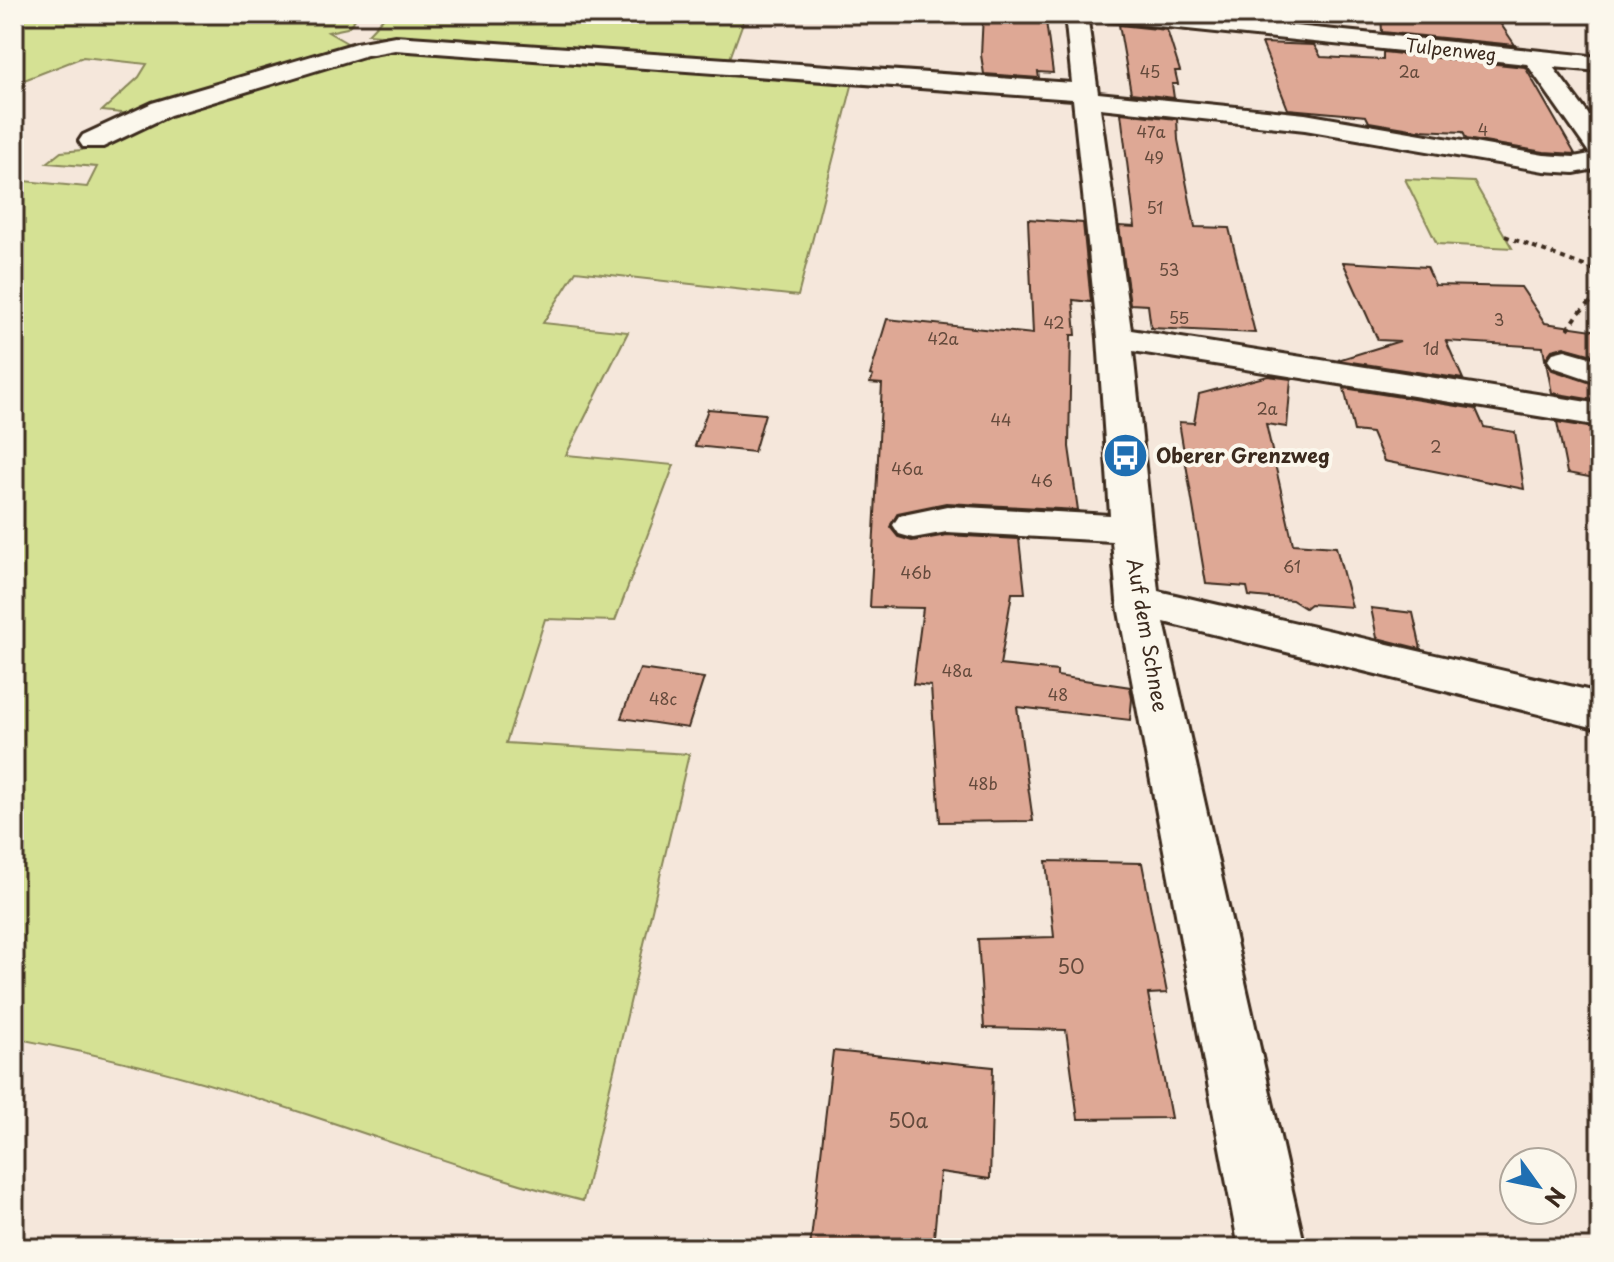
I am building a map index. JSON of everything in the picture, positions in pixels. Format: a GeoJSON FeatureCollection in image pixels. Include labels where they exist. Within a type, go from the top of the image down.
{"type":"FeatureCollection","features":[{"type":"Feature","properties":{"kind":"street","name":"Auf dem Schnee"},"geometry":{"type":"LineString","coordinates":[[1076,14],[1115,338],[1138,601],[1272,1248]]}},
{"type":"Feature","properties":{"kind":"street","name":"Tulpenweg"},"geometry":{"type":"LineString","coordinates":[[1110,14],[1600,64]]}},
{"type":"Feature","properties":{"kind":"street"},"geometry":{"type":"LineString","coordinates":[[93,141],[161,109],[364,48],[395,43],[1085,95],[1305,122],[1544,163],[1574,165],[1600,160]]}},
{"type":"Feature","properties":{"kind":"street"},"geometry":{"type":"LineString","coordinates":[[1534,57],[1600,149]]}},
{"type":"Feature","properties":{"kind":"street"},"geometry":{"type":"LineString","coordinates":[[1115,338],[1600,415]]}},
{"type":"Feature","properties":{"kind":"street"},"geometry":{"type":"LineString","coordinates":[[1565,360],[1600,372]]}},
{"type":"Feature","properties":{"kind":"street"},"geometry":{"type":"LineString","coordinates":[[913,525],[947,519],[1131,529]]}},
{"type":"Feature","properties":{"kind":"street"},"geometry":{"type":"LineString","coordinates":[[1138,601],[1600,711]]}},
{"type":"Feature","properties":{"kind":"path"},"geometry":{"type":"LineString","coordinates":[[1505,236],[1600,272]]}},
{"type":"Feature","properties":{"kind":"green space"},"geometry":{"type":"Polygon","coordinates":[[[14,14],[360,14],[347,28],[328,32],[361,51],[398,44],[854,78],[798,296],[576,271],[543,323],[628,332],[566,455],[674,465],[615,621],[545,619],[506,743],[689,754],[583,1201],[480,1172],[200,1082],[126,1062],[14,1038],[14,180],[87,187],[97,167],[47,163],[61,152],[82,150],[151,116],[102,111],[139,77],[147,64],[83,57],[14,84],[14,14]]]}},
{"type":"Feature","properties":{"kind":"green space"},"geometry":{"type":"Polygon","coordinates":[[[387,14],[746,14],[729,61],[368,34],[387,14]]]}},
{"type":"Feature","properties":{"kind":"green space"},"geometry":{"type":"Polygon","coordinates":[[[1405,179],[1474,182],[1512,248],[1437,244],[1405,179]]]}},
{"type":"Feature","properties":{"kind":"building"},"geometry":{"type":"Polygon","coordinates":[[[983,14],[1045,14],[1053,73],[1038,72],[1039,78],[984,74],[981,55],[983,14]]]}},
{"type":"Feature","properties":{"kind":"building"},"geometry":{"type":"Polygon","coordinates":[[[1381,14],[1500,23],[1515,45],[1382,32],[1381,14]]]}},
{"type":"Feature","properties":{"kind":"building"},"geometry":{"type":"Polygon","coordinates":[[[1119,25],[1167,30],[1180,71],[1175,71],[1178,84],[1172,84],[1174,98],[1131,93],[1119,25]]]}},
{"type":"Feature","properties":{"kind":"building"},"geometry":{"type":"Polygon","coordinates":[[[1262,43],[1314,45],[1321,57],[1383,60],[1383,52],[1525,67],[1575,154],[1466,139],[1463,132],[1417,130],[1369,122],[1366,116],[1288,109],[1262,43]]]}},
{"type":"Feature","properties":{"kind":"building"},"geometry":{"type":"Polygon","coordinates":[[[1121,113],[1177,119],[1178,140],[1195,227],[1229,228],[1255,333],[1151,328],[1148,305],[1130,304],[1119,226],[1135,227],[1121,113]]]}},
{"type":"Feature","properties":{"kind":"building"},"geometry":{"type":"Polygon","coordinates":[[[1028,219],[1083,223],[1091,302],[1073,300],[1076,335],[1071,335],[1069,447],[1078,510],[946,503],[898,513],[890,527],[898,537],[912,541],[947,535],[1019,539],[1025,593],[1012,593],[1000,665],[1057,671],[1057,676],[1130,687],[1130,720],[1017,707],[1033,821],[940,822],[931,686],[913,684],[923,608],[870,607],[882,384],[870,383],[873,376],[870,375],[887,319],[1033,334],[1028,219]]]}},
{"type":"Feature","properties":{"kind":"building"},"geometry":{"type":"Polygon","coordinates":[[[1343,262],[1427,267],[1435,285],[1521,287],[1545,323],[1600,331],[1600,357],[1564,347],[1552,350],[1545,359],[1543,347],[1446,341],[1463,379],[1338,360],[1400,341],[1378,340],[1343,262]]]}},
{"type":"Feature","properties":{"kind":"building"},"geometry":{"type":"Polygon","coordinates":[[[1546,362],[1552,370],[1600,386],[1600,401],[1552,393],[1546,362]]]}},
{"type":"Feature","properties":{"kind":"building"},"geometry":{"type":"Polygon","coordinates":[[[1268,376],[1291,379],[1287,427],[1266,424],[1293,544],[1336,547],[1352,607],[1310,604],[1305,608],[1292,600],[1249,596],[1247,587],[1206,584],[1179,422],[1194,423],[1199,394],[1268,376]]]}},
{"type":"Feature","properties":{"kind":"building"},"geometry":{"type":"Polygon","coordinates":[[[1344,388],[1476,409],[1484,427],[1515,432],[1524,489],[1384,461],[1372,433],[1354,431],[1344,388]]]}},
{"type":"Feature","properties":{"kind":"building"},"geometry":{"type":"Polygon","coordinates":[[[708,409],[765,414],[754,452],[695,446],[708,409]]]}},
{"type":"Feature","properties":{"kind":"building"},"geometry":{"type":"Polygon","coordinates":[[[1557,422],[1600,429],[1600,479],[1567,473],[1557,422]]]}},
{"type":"Feature","properties":{"kind":"building"},"geometry":{"type":"Polygon","coordinates":[[[1371,608],[1413,613],[1421,649],[1377,638],[1371,608]]]}},
{"type":"Feature","properties":{"kind":"building"},"geometry":{"type":"Polygon","coordinates":[[[640,669],[704,678],[688,728],[621,718],[640,669]]]}},
{"type":"Feature","properties":{"kind":"building"},"geometry":{"type":"Polygon","coordinates":[[[1046,861],[1142,863],[1167,993],[1148,994],[1171,1118],[1078,1119],[1066,1030],[984,1028],[978,939],[1054,937],[1046,861]]]}},
{"type":"Feature","properties":{"kind":"building"},"geometry":{"type":"Polygon","coordinates":[[[833,1051],[993,1067],[990,1179],[940,1172],[933,1248],[810,1248],[833,1051]]]}},
{"type":"Feature","properties":{"kind":"place","name":"Oberer Grenzweg"},"geometry":{"type":"Point","coordinates":[1125,455]}}]}
